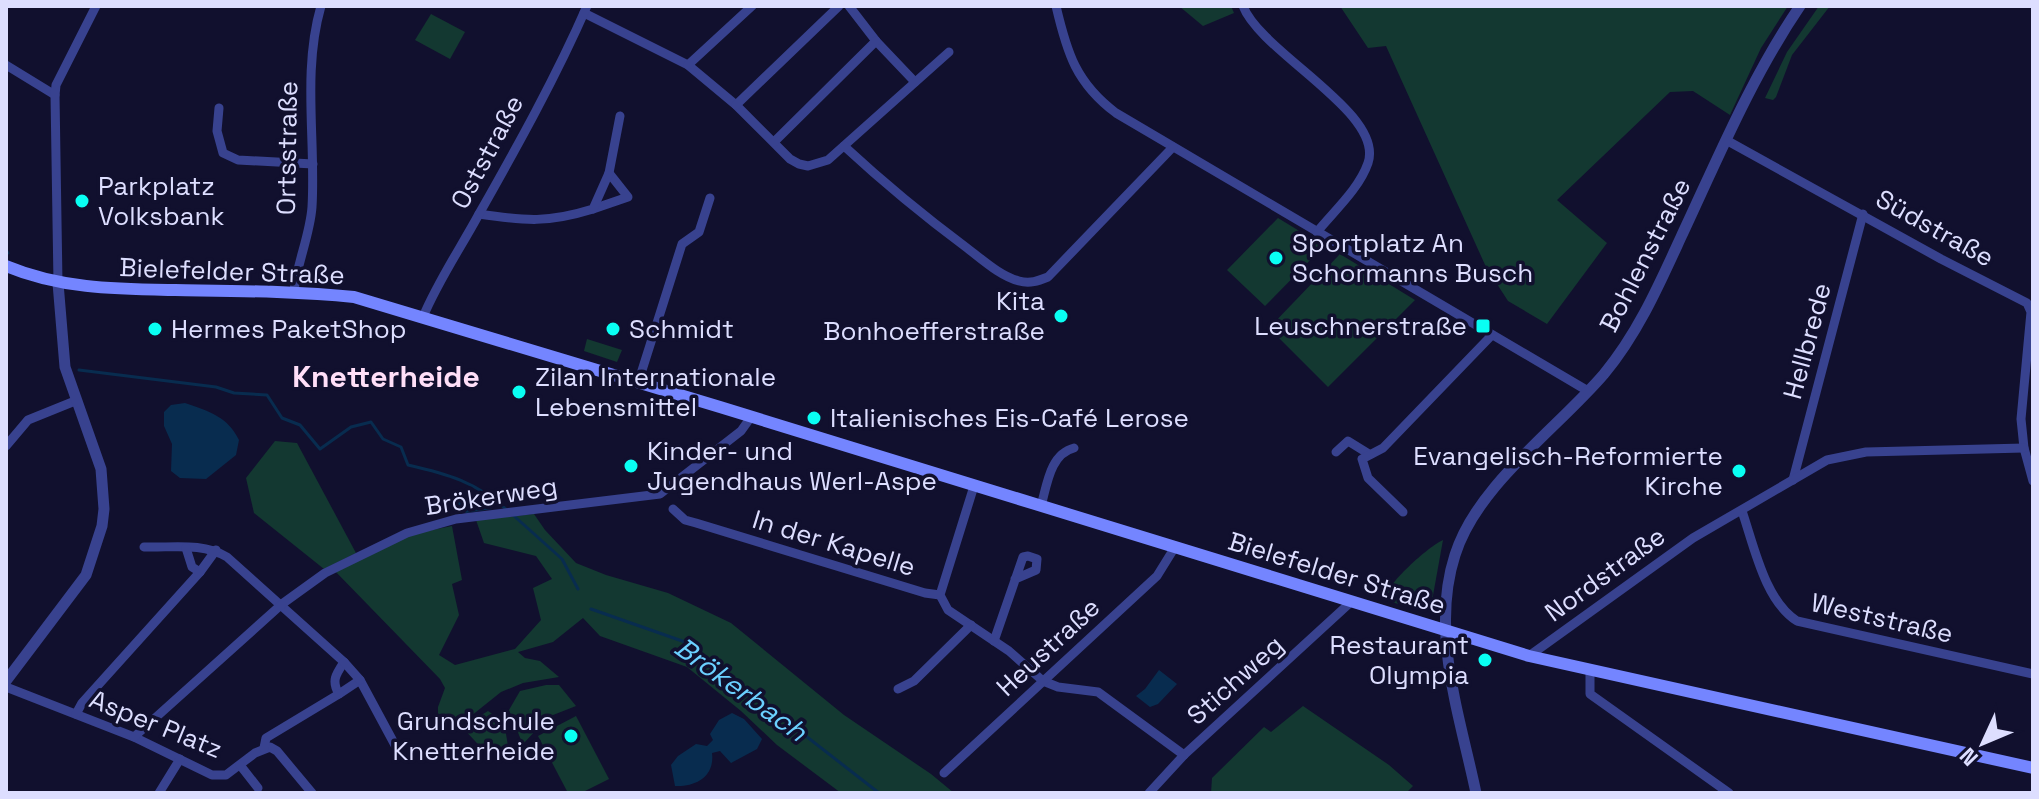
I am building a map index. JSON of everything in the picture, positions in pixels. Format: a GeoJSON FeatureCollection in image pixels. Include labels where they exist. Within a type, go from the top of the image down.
{"type":"FeatureCollection","features":[{"type":"Feature","properties":{"kind":"main road","name":"Bielefelder Straße"},"geometry":{"type":"LineString","coordinates":[[6,266],[58,283],[102,289],[294,291],[354,297],[1529,656],[2033,768]]}},
{"type":"Feature","properties":{"kind":"street"},"geometry":{"type":"LineString","coordinates":[[6,684],[81,583],[98,543],[104,509],[101,469],[75,401],[62,346],[55,95],[56,85],[96,6]]}},
{"type":"Feature","properties":{"kind":"street","name":"Ortsstraße"},"geometry":{"type":"LineString","coordinates":[[294,291],[311,210],[311,67],[313,35],[321,6]]}},
{"type":"Feature","properties":{"kind":"street"},"geometry":{"type":"LineString","coordinates":[[688,65],[752,6]]}},
{"type":"Feature","properties":{"kind":"street"},"geometry":{"type":"LineString","coordinates":[[736,105],[839,6]]}},
{"type":"Feature","properties":{"kind":"street"},"geometry":{"type":"LineString","coordinates":[[849,6],[876,41],[915,82]]}},
{"type":"Feature","properties":{"kind":"street"},"geometry":{"type":"LineString","coordinates":[[1056,6],[1071,61],[1091,92],[1116,113],[1588,391]]}},
{"type":"Feature","properties":{"kind":"street"},"geometry":{"type":"LineString","coordinates":[[1243,6],[1255,28],[1267,41],[1333,94],[1363,132],[1369,145],[1370,159],[1359,182],[1317,232]]}},
{"type":"Feature","properties":{"kind":"street","name":"Bohlenstraße"},"geometry":{"type":"LineString","coordinates":[[1476,793],[1444,628],[1454,556],[1470,521],[1499,483],[1588,391],[1638,327],[1731,142],[1761,68],[1800,6]]}},
{"type":"Feature","properties":{"kind":"street"},"geometry":{"type":"LineString","coordinates":[[585,10],[688,65],[736,105],[790,159],[808,166],[828,160],[949,52]]}},
{"type":"Feature","properties":{"kind":"street","name":"Oststraße"},"geometry":{"type":"LineString","coordinates":[[423,317],[585,10]]}},
{"type":"Feature","properties":{"kind":"street"},"geometry":{"type":"LineString","coordinates":[[774,142],[876,41]]}},
{"type":"Feature","properties":{"kind":"street"},"geometry":{"type":"LineString","coordinates":[[6,65],[55,95]]}},
{"type":"Feature","properties":{"kind":"street"},"geometry":{"type":"LineString","coordinates":[[219,108],[217,131],[223,153],[238,160],[313,164]]}},
{"type":"Feature","properties":{"kind":"street"},"geometry":{"type":"LineString","coordinates":[[593,209],[609,173],[620,116]]}},
{"type":"Feature","properties":{"kind":"street","name":"Südstraße"},"geometry":{"type":"LineString","coordinates":[[1731,142],[1941,259],[2027,303],[2031,312],[2021,419],[2024,448]]}},
{"type":"Feature","properties":{"kind":"street"},"geometry":{"type":"LineString","coordinates":[[844,146],[909,206],[985,261],[1006,276],[1020,282],[1035,283],[1048,277],[1173,147]]}},
{"type":"Feature","properties":{"kind":"street"},"geometry":{"type":"LineString","coordinates":[[479,214],[530,221],[561,219],[628,197],[609,173]]}},
{"type":"Feature","properties":{"kind":"street"},"geometry":{"type":"LineString","coordinates":[[638,383],[682,244],[699,232],[710,198]]}},
{"type":"Feature","properties":{"kind":"street","name":"Hellbrede"},"geometry":{"type":"LineString","coordinates":[[1793,480],[1863,214]]}},
{"type":"Feature","properties":{"kind":"street"},"geometry":{"type":"LineString","coordinates":[[1365,457],[1383,448],[1491,336]]}},
{"type":"Feature","properties":{"kind":"street"},"geometry":{"type":"LineString","coordinates":[[6,446],[28,420],[75,401]]}},
{"type":"Feature","properties":{"kind":"street","name":"Brökerweg"},"geometry":{"type":"LineString","coordinates":[[134,737],[282,604],[325,573],[407,533],[456,519],[660,494],[741,431],[751,417]]}},
{"type":"Feature","properties":{"kind":"street"},"geometry":{"type":"LineString","coordinates":[[2021,419],[2033,417]]}},
{"type":"Feature","properties":{"kind":"street"},"geometry":{"type":"LineString","coordinates":[[1336,452],[1348,441],[1365,457],[1368,478],[1403,512]]}},
{"type":"Feature","properties":{"kind":"street"},"geometry":{"type":"LineString","coordinates":[[1041,506],[1056,459],[1064,450],[1074,448]]}},
{"type":"Feature","properties":{"kind":"street"},"geometry":{"type":"LineString","coordinates":[[2024,448],[2033,481]]}},
{"type":"Feature","properties":{"kind":"street","name":"Nordstraße"},"geometry":{"type":"LineString","coordinates":[[1529,656],[1693,538],[1827,460],[1866,452],[2024,448]]}},
{"type":"Feature","properties":{"kind":"street"},"geometry":{"type":"LineString","coordinates":[[974,486],[940,595],[948,610],[1009,651],[1043,681],[1058,687],[1098,692],[1184,755]]}},
{"type":"Feature","properties":{"kind":"street","name":"In der Kapelle"},"geometry":{"type":"LineString","coordinates":[[673,509],[685,520],[940,595]]}},
{"type":"Feature","properties":{"kind":"street","name":"Weststraße"},"geometry":{"type":"LineString","coordinates":[[1742,511],[1773,596],[1787,615],[1797,621],[2033,674]]}},
{"type":"Feature","properties":{"kind":"street"},"geometry":{"type":"LineString","coordinates":[[144,547],[197,546],[216,550],[282,604],[344,662],[360,680],[395,745]]}},
{"type":"Feature","properties":{"kind":"street","name":"Heustraße"},"geometry":{"type":"LineString","coordinates":[[944,773],[1157,576],[1175,547]]}},
{"type":"Feature","properties":{"kind":"street"},"geometry":{"type":"LineString","coordinates":[[186,548],[192,567],[200,572]]}},
{"type":"Feature","properties":{"kind":"street"},"geometry":{"type":"LineString","coordinates":[[76,714],[82,703],[200,572],[216,550]]}},
{"type":"Feature","properties":{"kind":"street"},"geometry":{"type":"LineString","coordinates":[[994,641],[1015,579]]}},
{"type":"Feature","properties":{"kind":"street","name":"Stichweg"},"geometry":{"type":"LineString","coordinates":[[1149,793],[1184,755],[1352,601]]}},
{"type":"Feature","properties":{"kind":"street"},"geometry":{"type":"LineString","coordinates":[[898,689],[914,681],[971,625]]}},
{"type":"Feature","properties":{"kind":"street"},"geometry":{"type":"LineString","coordinates":[[339,694],[334,687],[334,678],[344,662]]}},
{"type":"Feature","properties":{"kind":"street"},"geometry":{"type":"LineString","coordinates":[[1590,670],[1590,694],[1729,793]]}},
{"type":"Feature","properties":{"kind":"street"},"geometry":{"type":"LineString","coordinates":[[264,748],[266,738],[360,680]]}},
{"type":"Feature","properties":{"kind":"street","name":"Asper Platz"},"geometry":{"type":"LineString","coordinates":[[6,684],[134,737],[212,775],[226,775],[270,747],[277,751],[312,793]]}},
{"type":"Feature","properties":{"kind":"street"},"geometry":{"type":"LineString","coordinates":[[159,793],[180,759]]}},
{"type":"Feature","properties":{"kind":"street"},"geometry":{"type":"LineString","coordinates":[[240,765],[258,788]]}},
{"type":"Feature","properties":{"kind":"green space"},"geometry":{"type":"Polygon","coordinates":[[[1179,6],[1231,6],[1234,13],[1203,26],[1179,6]]]}},
{"type":"Feature","properties":{"kind":"green space"},"geometry":{"type":"Polygon","coordinates":[[[1340,6],[1788,6],[1761,48],[1730,115],[1693,91],[1670,92],[1557,200],[1607,243],[1547,324],[1508,301],[1486,267],[1386,46],[1368,48],[1340,6]]]}},
{"type":"Feature","properties":{"kind":"green space"},"geometry":{"type":"Polygon","coordinates":[[[1819,6],[1830,6],[1792,55],[1776,97],[1773,100],[1765,98],[1787,52],[1819,6]]]}},
{"type":"Feature","properties":{"kind":"green space"},"geometry":{"type":"Polygon","coordinates":[[[431,14],[465,32],[450,59],[415,40],[431,14]]]}},
{"type":"Feature","properties":{"kind":"green space","name":"Sportplatz An Schormanns Busch"},"geometry":{"type":"Polygon","coordinates":[[[1278,218],[1324,246],[1265,306],[1227,270],[1278,218]]]}},
{"type":"Feature","properties":{"kind":"green space"},"geometry":{"type":"Polygon","coordinates":[[[1340,254],[1415,300],[1328,387],[1269,328],[1340,254]]]}},
{"type":"Feature","properties":{"kind":"green space"},"geometry":{"type":"Polygon","coordinates":[[[587,339],[622,350],[617,362],[584,351],[587,339]]]}},
{"type":"Feature","properties":{"kind":"green space"},"geometry":{"type":"Polygon","coordinates":[[[275,441],[297,443],[356,553],[324,569],[254,513],[246,478],[275,441]]]}},
{"type":"Feature","properties":{"kind":"green space"},"geometry":{"type":"Polygon","coordinates":[[[534,514],[576,563],[668,593],[731,623],[844,715],[954,793],[841,793],[777,745],[687,667],[600,636],[583,618],[553,642],[518,652],[525,658],[540,661],[559,677],[523,683],[501,692],[461,724],[438,719],[438,707],[445,688],[440,679],[334,570],[407,535],[452,526],[462,580],[452,584],[459,615],[439,655],[455,665],[515,649],[541,620],[533,588],[552,579],[536,556],[484,543],[476,520],[534,514]]]}},
{"type":"Feature","properties":{"kind":"green space"},"geometry":{"type":"Polygon","coordinates":[[[1443,540],[1432,601],[1424,611],[1384,600],[1392,585],[1409,567],[1443,540]]]}},
{"type":"Feature","properties":{"kind":"green space"},"geometry":{"type":"Polygon","coordinates":[[[559,685],[576,706],[548,717],[524,743],[509,710],[520,691],[559,685]]]}},
{"type":"Feature","properties":{"kind":"green space"},"geometry":{"type":"Polygon","coordinates":[[[1303,706],[1389,765],[1413,786],[1406,793],[1211,793],[1212,778],[1264,727],[1271,732],[1303,706]]]}},
{"type":"Feature","properties":{"kind":"green space"},"geometry":{"type":"Polygon","coordinates":[[[488,711],[504,722],[509,752],[498,746],[488,755],[462,727],[488,711]]]}},
{"type":"Feature","properties":{"kind":"green space"},"geometry":{"type":"Polygon","coordinates":[[[576,716],[609,779],[581,793],[568,793],[538,736],[576,716]]]}},
{"type":"Feature","properties":{"kind":"water"},"geometry":{"type":"Polygon","coordinates":[[[185,403],[223,420],[239,440],[236,455],[206,479],[180,478],[171,471],[172,444],[164,426],[164,412],[171,405],[185,403]]]}},
{"type":"Feature","properties":{"kind":"water"},"geometry":{"type":"Polygon","coordinates":[[[463,494],[479,497],[492,509],[466,513],[453,503],[454,498],[463,494]]]}},
{"type":"Feature","properties":{"kind":"water"},"geometry":{"type":"Polygon","coordinates":[[[1159,670],[1177,684],[1158,704],[1150,707],[1136,696],[1159,670]]]}},
{"type":"Feature","properties":{"kind":"water"},"geometry":{"type":"Polygon","coordinates":[[[732,713],[744,719],[762,739],[757,749],[731,763],[720,751],[712,753],[710,768],[702,779],[690,785],[675,786],[671,765],[678,756],[696,744],[707,746],[713,740],[710,734],[719,720],[732,713]]]}},
{"type":"Feature","properties":{"kind":"waterway","name":"Brökerbach"},"geometry":{"type":"LineString","coordinates":[[79,370],[267,395],[282,418],[300,425],[320,449],[351,427],[371,422],[383,439],[401,447],[408,465],[461,480],[484,492],[507,510]]}},
{"type":"Feature","properties":{"kind":"waterway","name":"Brökerbach"},"geometry":{"type":"LineString","coordinates":[[513,515],[562,559],[578,589]]}},
{"type":"Feature","properties":{"kind":"waterway","name":"Brökerbach"},"geometry":{"type":"LineString","coordinates":[[591,609],[685,642],[879,793]]}},
{"type":"Feature","properties":{"kind":"place","name":"Parkplatz Volksbank"},"geometry":{"type":"Point","coordinates":[82,201]}},
{"type":"Feature","properties":{"kind":"place","name":"Sportplatz An Schormanns Busch"},"geometry":{"type":"Point","coordinates":[1276,258]}},
{"type":"Feature","properties":{"kind":"place","name":"Kita Bonhoefferstraße"},"geometry":{"type":"Point","coordinates":[1061,316]}},
{"type":"Feature","properties":{"kind":"place","name":"Leuschnerstraße"},"geometry":{"type":"Point","coordinates":[1483,326]}},
{"type":"Feature","properties":{"kind":"place","name":"Hermes PaketShop"},"geometry":{"type":"Point","coordinates":[155,329]}},
{"type":"Feature","properties":{"kind":"place","name":"Schmidt"},"geometry":{"type":"Point","coordinates":[613,329]}},
{"type":"Feature","properties":{"kind":"place","name":"Zilan Internationale Lebensmittel"},"geometry":{"type":"Point","coordinates":[519,392]}},
{"type":"Feature","properties":{"kind":"place","name":"Italienisches Eis-Café Lerose"},"geometry":{"type":"Point","coordinates":[814,418]}},
{"type":"Feature","properties":{"kind":"place","name":"Kinder- und Jugendhaus Werl-Aspe"},"geometry":{"type":"Point","coordinates":[631,466]}},
{"type":"Feature","properties":{"kind":"place","name":"Evangelisch-Reformierte Kirche"},"geometry":{"type":"Point","coordinates":[1739,471]}},
{"type":"Feature","properties":{"kind":"place","name":"Restaurant Olympia"},"geometry":{"type":"Point","coordinates":[1485,660]}},
{"type":"Feature","properties":{"kind":"place","name":"Grundschule Knetterheide"},"geometry":{"type":"Point","coordinates":[571,736]}},
{"type":"Feature","properties":{"kind":"district","name":"Knetterheide"},"geometry":{"type":"Point","coordinates":[386,376]}}]}
